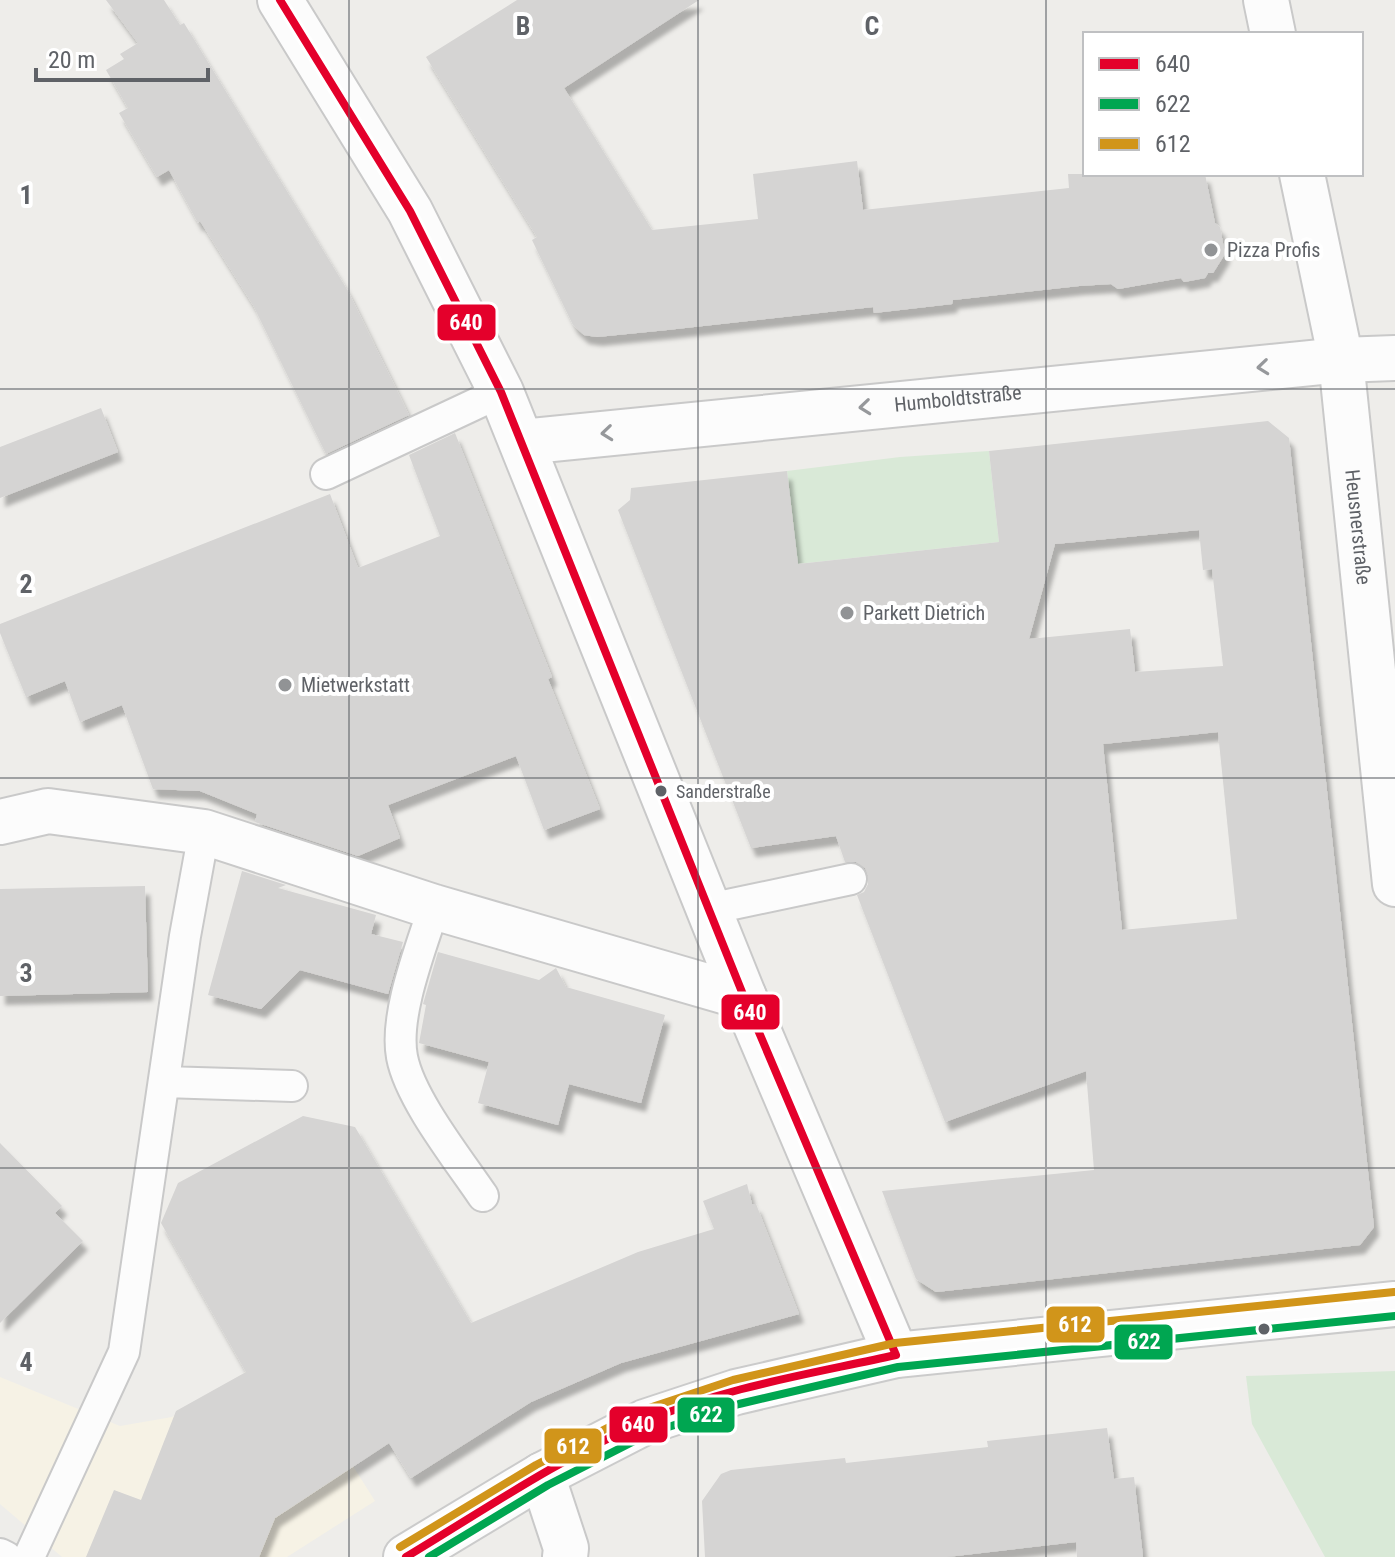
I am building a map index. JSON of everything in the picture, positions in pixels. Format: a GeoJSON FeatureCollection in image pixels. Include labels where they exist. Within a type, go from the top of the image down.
{"type":"FeatureCollection","features":[{"type":"Feature","properties":{"kind":"street"},"geometry":{"type":"LineString","coordinates":[[280,0],[410,211],[501,392],[744,997],[896,1355]]}},
{"type":"Feature","properties":{"kind":"street"},"geometry":{"type":"LineString","coordinates":[[1266,0],[1273,32]]}},
{"type":"Feature","properties":{"kind":"street","name":"Heusnerstraße"},"geometry":{"type":"LineString","coordinates":[[1302,176],[1341,360],[1391,790],[1395,884]]}},
{"type":"Feature","properties":{"kind":"street","name":"Humboldtstraße"},"geometry":{"type":"LineString","coordinates":[[522,442],[1341,360],[1395,358]]}},
{"type":"Feature","properties":{"kind":"street"},"geometry":{"type":"LineString","coordinates":[[0,822],[48,811],[204,832],[434,907],[744,997]]}},
{"type":"Feature","properties":{"kind":"street"},"geometry":{"type":"LineString","coordinates":[[406,1557],[542,1475],[645,1422],[736,1392],[896,1355],[1395,1304]]}},
{"type":"Feature","properties":{"kind":"street"},"geometry":{"type":"LineString","coordinates":[[542,1475],[566,1548],[565,1557]]}},
{"type":"Feature","properties":{"kind":"lane"},"geometry":{"type":"LineString","coordinates":[[326,474],[501,392]]}},
{"type":"Feature","properties":{"kind":"lane"},"geometry":{"type":"LineString","coordinates":[[29,1557],[124,1352],[185,936],[204,832]]}},
{"type":"Feature","properties":{"kind":"lane"},"geometry":{"type":"LineString","coordinates":[[709,909],[851,879]]}},
{"type":"Feature","properties":{"kind":"lane"},"geometry":{"type":"LineString","coordinates":[[434,907],[403,1005],[402,1057],[421,1104],[483,1196]]}},
{"type":"Feature","properties":{"kind":"lane"},"geometry":{"type":"LineString","coordinates":[[164,1082],[292,1086]]}},
{"type":"Feature","properties":{"kind":"lane"},"geometry":{"type":"LineString","coordinates":[[0,1554],[6,1557]]}},
{"type":"Feature","properties":{"kind":"shaded area"},"geometry":{"type":"Polygon","coordinates":[[[246,1372],[286,1433],[319,1412],[375,1501],[287,1557],[62,1557],[0,1504],[0,1377],[120,1426],[172,1417],[246,1372]]]}},
{"type":"Feature","properties":{"kind":"green space"},"geometry":{"type":"Polygon","coordinates":[[[989,451],[999,542],[798,564],[787,471],[900,457],[989,451]]]}},
{"type":"Feature","properties":{"kind":"green space"},"geometry":{"type":"Polygon","coordinates":[[[1395,1371],[1395,1557],[1325,1557],[1252,1424],[1246,1376],[1395,1371]]]}},
{"type":"Feature","properties":{"kind":"building"},"geometry":{"type":"Polygon","coordinates":[[[106,0],[164,0],[180,25],[184,23],[348,291],[409,415],[326,454],[253,305],[200,221],[198,223],[169,170],[157,177],[119,113],[128,108],[106,70],[124,59],[120,54],[138,43],[106,0]]]}},
{"type":"Feature","properties":{"kind":"building"},"geometry":{"type":"Polygon","coordinates":[[[517,0],[699,0],[564,88],[652,230],[758,219],[753,174],[857,161],[863,210],[1069,188],[1068,174],[1205,176],[1225,254],[1213,273],[1208,273],[1205,278],[1184,282],[1181,278],[1118,289],[1111,284],[1079,286],[953,300],[952,304],[874,313],[873,307],[597,337],[584,335],[573,325],[532,240],[537,237],[426,57],[517,0]]]}},
{"type":"Feature","properties":{"kind":"building"},"geometry":{"type":"Polygon","coordinates":[[[101,408],[118,452],[0,498],[0,447],[101,408]]]}},
{"type":"Feature","properties":{"kind":"building"},"geometry":{"type":"Polygon","coordinates":[[[1268,421],[1289,438],[1374,1227],[1360,1245],[936,1292],[916,1279],[882,1191],[1094,1170],[1086,1071],[945,1122],[857,895],[864,892],[868,884],[865,868],[856,862],[845,862],[836,836],[751,848],[618,510],[630,500],[631,488],[787,471],[798,564],[999,542],[989,451],[1268,421]],[[1199,530],[1055,544],[1029,639],[1130,629],[1135,672],[1223,666],[1212,569],[1203,570],[1199,530]],[[1218,732],[1103,744],[1122,930],[1237,919],[1218,732]]]}},
{"type":"Feature","properties":{"kind":"building"},"geometry":{"type":"Polygon","coordinates":[[[455,433],[552,677],[548,679],[600,809],[544,830],[516,756],[388,805],[400,838],[358,856],[255,822],[257,814],[200,791],[153,789],[122,705],[80,722],[65,681],[26,697],[0,633],[0,624],[330,494],[358,568],[440,536],[409,455],[455,433]]]}},
{"type":"Feature","properties":{"kind":"building"},"geometry":{"type":"Polygon","coordinates":[[[242,871],[286,885],[278,888],[376,915],[371,934],[403,942],[388,994],[300,970],[261,1009],[208,995],[242,871]]]}},
{"type":"Feature","properties":{"kind":"building"},"geometry":{"type":"Polygon","coordinates":[[[145,886],[148,992],[0,996],[0,889],[145,886]]]}},
{"type":"Feature","properties":{"kind":"building"},"geometry":{"type":"Polygon","coordinates":[[[438,952],[539,980],[556,968],[566,987],[665,1015],[641,1103],[569,1084],[558,1125],[478,1103],[489,1062],[419,1043],[426,1005],[423,1004],[438,952]]]}},
{"type":"Feature","properties":{"kind":"building"},"geometry":{"type":"Polygon","coordinates":[[[303,1116],[355,1127],[471,1323],[638,1252],[714,1229],[703,1201],[747,1184],[752,1204],[756,1204],[799,1314],[621,1363],[531,1402],[411,1478],[389,1443],[275,1518],[259,1557],[86,1557],[114,1490],[141,1500],[176,1411],[246,1372],[161,1223],[178,1183],[303,1116]]]}},
{"type":"Feature","properties":{"kind":"building"},"geometry":{"type":"Polygon","coordinates":[[[0,1143],[62,1206],[55,1213],[83,1241],[0,1323],[0,1143]]]}},
{"type":"Feature","properties":{"kind":"building"},"geometry":{"type":"Polygon","coordinates":[[[1107,1428],[1114,1479],[1134,1477],[1143,1557],[1077,1557],[1076,1542],[947,1557],[705,1557],[702,1501],[721,1474],[731,1470],[845,1458],[846,1463],[988,1447],[987,1441],[1107,1428]]]}},
{"type":"Feature","properties":{"kind":"transit line","name":"640"},"geometry":{"type":"LineString","coordinates":[[280,0],[410,211],[501,392],[744,997],[896,1355]]}},
{"type":"Feature","properties":{"kind":"transit line","name":"612"},"geometry":{"type":"LineString","coordinates":[[400,1547],[536,1465],[640,1411],[733,1380],[895,1343],[1394,1292]]}},
{"type":"Feature","properties":{"kind":"transit line","name":"622"},"geometry":{"type":"LineString","coordinates":[[429,1557],[548,1485],[650,1433],[739,1404],[898,1367],[1395,1316]]}},
{"type":"Feature","properties":{"kind":"transit line","name":"640"},"geometry":{"type":"LineString","coordinates":[[406,1557],[552,1468],[644,1422],[736,1390],[896,1355]]}},
{"type":"Feature","properties":{"kind":"place","name":"Pizza Profis"},"geometry":{"type":"Point","coordinates":[1211,250]}},
{"type":"Feature","properties":{"kind":"place","name":"Parkett Dietrich"},"geometry":{"type":"Point","coordinates":[847,613]}},
{"type":"Feature","properties":{"kind":"place","name":"Mietwerkstatt"},"geometry":{"type":"Point","coordinates":[285,685]}},
{"type":"Feature","properties":{"kind":"place","name":"Sanderstraße"},"geometry":{"type":"Point","coordinates":[661,791]}}]}
